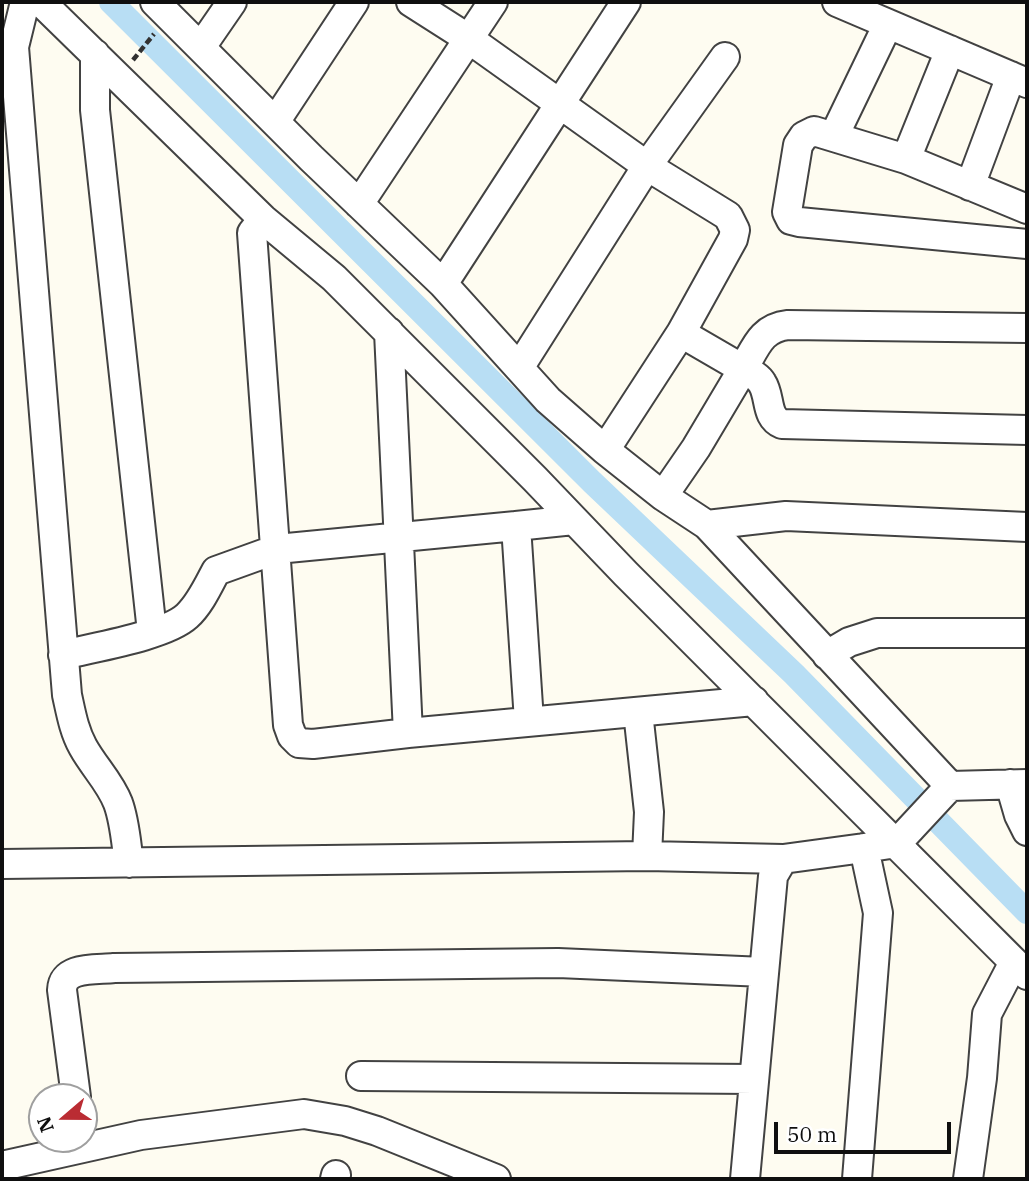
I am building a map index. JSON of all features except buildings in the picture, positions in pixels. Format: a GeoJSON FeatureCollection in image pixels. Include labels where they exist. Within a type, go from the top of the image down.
{"type":"FeatureCollection","features":[{"type":"Feature","properties":{"kind":"street"},"geometry":{"type":"LineString","coordinates":[[25,2],[14,47],[16,84],[67,695],[74,727],[83,747],[118,802],[129,863]]}},
{"type":"Feature","properties":{"kind":"street"},"geometry":{"type":"LineString","coordinates":[[41,2],[263,219],[334,278],[389,332],[1021,968],[987,1014],[982,1078],[968,1179]]}},
{"type":"Feature","properties":{"kind":"street"},"geometry":{"type":"LineString","coordinates":[[201,47],[232,2]]}},
{"type":"Feature","properties":{"kind":"street"},"geometry":{"type":"LineString","coordinates":[[275,122],[354,2]]}},
{"type":"Feature","properties":{"kind":"street"},"geometry":{"type":"LineString","coordinates":[[411,2],[469,39],[647,166],[728,216],[734,230],[733,239],[681,333],[605,450]]}},
{"type":"Feature","properties":{"kind":"street"},"geometry":{"type":"LineString","coordinates":[[359,204],[493,2]]}},
{"type":"Feature","properties":{"kind":"street"},"geometry":{"type":"LineString","coordinates":[[443,284],[626,2]]}},
{"type":"Feature","properties":{"kind":"street"},"geometry":{"type":"LineString","coordinates":[[837,2],[1019,80],[970,186]]}},
{"type":"Feature","properties":{"kind":"street"},"geometry":{"type":"LineString","coordinates":[[162,9],[443,284],[548,400],[663,496],[707,525],[950,786]]}},
{"type":"Feature","properties":{"kind":"street"},"geometry":{"type":"LineString","coordinates":[[834,136],[888,23]]}},
{"type":"Feature","properties":{"kind":"street"},"geometry":{"type":"LineString","coordinates":[[906,159],[950,50]]}},
{"type":"Feature","properties":{"kind":"street"},"geometry":{"type":"LineString","coordinates":[[95,54],[95,110],[152,632]]}},
{"type":"Feature","properties":{"kind":"street"},"geometry":{"type":"LineString","coordinates":[[519,368],[647,166],[725,57]]}},
{"type":"Feature","properties":{"kind":"street"},"geometry":{"type":"LineString","coordinates":[[1027,209],[906,159],[814,131],[804,136],[798,145],[788,212],[791,220],[1027,244]]}},
{"type":"Feature","properties":{"kind":"street"},"geometry":{"type":"LineString","coordinates":[[263,219],[252,233],[288,725],[292,736],[299,743],[313,744],[754,701]]}},
{"type":"Feature","properties":{"kind":"street"},"geometry":{"type":"LineString","coordinates":[[663,496],[696,448],[762,337],[772,327],[1027,328]]}},
{"type":"Feature","properties":{"kind":"street"},"geometry":{"type":"LineString","coordinates":[[389,332],[408,733]]}},
{"type":"Feature","properties":{"kind":"street"},"geometry":{"type":"LineString","coordinates":[[681,333],[756,376],[762,383],[771,416],[782,424],[1027,430]]}},
{"type":"Feature","properties":{"kind":"street"},"geometry":{"type":"LineString","coordinates":[[707,525],[786,516],[1027,527]]}},
{"type":"Feature","properties":{"kind":"street"},"geometry":{"type":"LineString","coordinates":[[63,655],[173,625],[187,617],[199,603],[216,571],[276,548],[574,520]]}},
{"type":"Feature","properties":{"kind":"street"},"geometry":{"type":"LineString","coordinates":[[516,526],[529,722]]}},
{"type":"Feature","properties":{"kind":"street"},"geometry":{"type":"LineString","coordinates":[[828,655],[849,642],[877,633],[1027,633]]}},
{"type":"Feature","properties":{"kind":"street"},"geometry":{"type":"LineString","coordinates":[[638,712],[649,812],[647,856]]}},
{"type":"Feature","properties":{"kind":"street"},"geometry":{"type":"LineString","coordinates":[[2,864],[647,856],[783,859],[897,842],[950,786],[1019,784],[1019,815],[1027,831]]}},
{"type":"Feature","properties":{"kind":"street"},"geometry":{"type":"LineString","coordinates":[[857,1179],[878,913],[864,848]]}},
{"type":"Feature","properties":{"kind":"street"},"geometry":{"type":"LineString","coordinates":[[745,1179],[773,876],[783,859]]}},
{"type":"Feature","properties":{"kind":"street"},"geometry":{"type":"LineString","coordinates":[[74,1083],[62,990],[62,981],[74,972],[114,968],[558,964],[764,972]]}},
{"type":"Feature","properties":{"kind":"street"},"geometry":{"type":"LineString","coordinates":[[361,1076],[754,1079]]}},
{"type":"Feature","properties":{"kind":"street"},"geometry":{"type":"LineString","coordinates":[[98,1141],[304,1114],[345,1121],[377,1131],[495,1179]]}},
{"type":"Feature","properties":{"kind":"street"},"geometry":{"type":"LineString","coordinates":[[2,1166],[47,1153]]}},
{"type":"Feature","properties":{"kind":"path"},"geometry":{"type":"LineString","coordinates":[[120,77],[162,9]]}},
{"type":"Feature","properties":{"kind":"waterway"},"geometry":{"type":"LineString","coordinates":[[111,2],[592,482],[794,674],[1027,912]]}}]}
